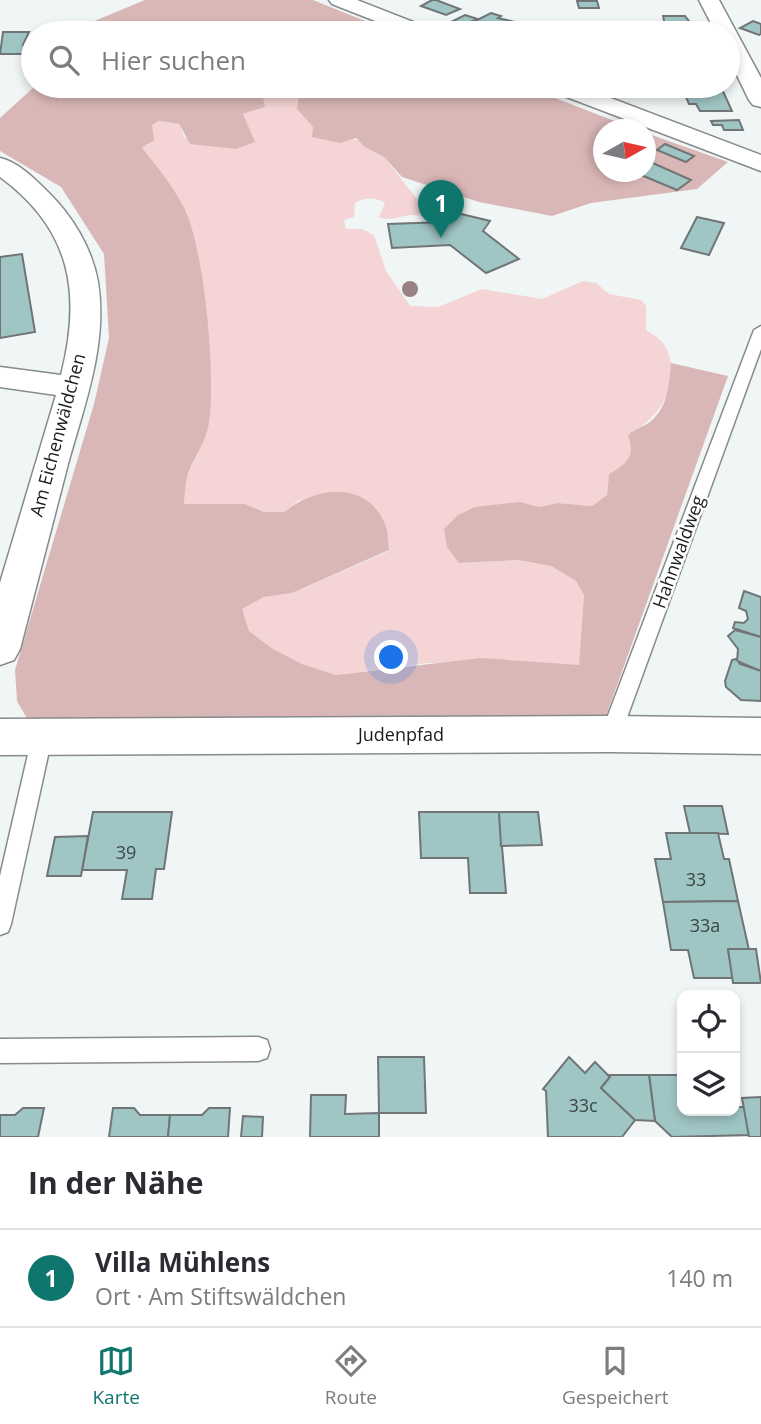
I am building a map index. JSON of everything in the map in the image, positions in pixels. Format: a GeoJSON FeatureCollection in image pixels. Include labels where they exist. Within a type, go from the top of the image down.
{"type":"FeatureCollection","features":[{"type":"Feature","properties":{"kind":"street"},"geometry":{"type":"LineString","coordinates":[[338,0],[393,21]]}},
{"type":"Feature","properties":{"kind":"street"},"geometry":{"type":"LineString","coordinates":[[709,0],[723,21]]}},
{"type":"Feature","properties":{"kind":"street"},"geometry":{"type":"LineString","coordinates":[[740,51],[761,100]]}},
{"type":"Feature","properties":{"kind":"street"},"geometry":{"type":"LineString","coordinates":[[590,98],[761,164]]}},
{"type":"Feature","properties":{"kind":"street","name":"Am Eichenwäldchen"},"geometry":{"type":"LineString","coordinates":[[0,165],[18,177],[53,212],[76,248],[85,284],[84,335],[73,387],[0,649]]}},
{"type":"Feature","properties":{"kind":"street"},"geometry":{"type":"LineString","coordinates":[[0,377],[73,387]]}},
{"type":"Feature","properties":{"kind":"street","name":"Judenpfad"},"geometry":{"type":"LineString","coordinates":[[0,737],[611,734],[761,736]]}},
{"type":"Feature","properties":{"kind":"lane","name":"Hahnwaldweg"},"geometry":{"type":"LineString","coordinates":[[611,734],[754,372],[761,330]]}},
{"type":"Feature","properties":{"kind":"lane"},"geometry":{"type":"LineString","coordinates":[[0,924],[42,737]]}},
{"type":"Feature","properties":{"kind":"lane"},"geometry":{"type":"LineString","coordinates":[[0,1051],[258,1049]]}},
{"type":"Feature","properties":{"kind":"shaded area"},"geometry":{"type":"Polygon","coordinates":[[[145,0],[313,0],[365,21],[94,21],[145,0]]]}},
{"type":"Feature","properties":{"kind":"shaded area"},"geometry":{"type":"Polygon","coordinates":[[[22,98],[263,98],[265,107],[243,114],[255,142],[236,149],[190,144],[179,124],[159,121],[152,125],[154,140],[142,148],[171,186],[185,210],[198,255],[207,318],[211,380],[208,428],[187,477],[184,504],[245,504],[264,512],[284,512],[310,497],[339,492],[366,500],[386,527],[389,550],[292,593],[264,597],[242,609],[249,631],[273,649],[302,664],[336,675],[481,658],[579,665],[584,595],[576,581],[551,566],[518,560],[459,563],[447,547],[444,529],[458,515],[475,507],[520,502],[539,507],[557,503],[592,506],[607,495],[609,474],[628,459],[631,449],[628,436],[647,424],[659,412],[666,396],[671,363],[728,376],[605,719],[29,722],[17,701],[15,670],[94,404],[109,338],[104,254],[61,187],[0,151],[0,118],[22,98]]]}},
{"type":"Feature","properties":{"kind":"shaded area"},"geometry":{"type":"Polygon","coordinates":[[[263,98],[299,98],[298,109],[313,127],[363,142],[365,147],[384,157],[417,199],[440,210],[442,217],[438,218],[414,215],[383,218],[379,217],[385,203],[366,199],[355,203],[354,217],[344,220],[346,229],[362,229],[374,235],[386,271],[410,306],[438,307],[482,289],[542,299],[583,281],[596,283],[609,294],[641,300],[646,306],[646,330],[662,341],[669,355],[671,381],[661,406],[643,425],[632,431],[632,456],[623,466],[609,474],[607,495],[592,506],[557,503],[539,507],[520,502],[459,563],[518,560],[551,566],[576,581],[584,595],[580,665],[428,663],[336,675],[302,664],[273,649],[249,631],[241,609],[264,597],[292,593],[389,551],[299,500],[284,512],[264,512],[245,504],[184,504],[186,479],[208,428],[142,148],[149,144],[152,125],[159,121],[179,124],[184,137],[236,149],[254,142],[243,114],[265,107],[263,98]]]}},
{"type":"Feature","properties":{"kind":"shaded area"},"geometry":{"type":"Polygon","coordinates":[[[299,98],[555,98],[609,119],[593,119],[593,182],[656,182],[656,137],[728,162],[697,189],[591,203],[552,216],[479,202],[402,177],[384,157],[365,147],[356,138],[340,143],[312,137],[313,127],[297,109],[299,98]]]}},
{"type":"Feature","properties":{"kind":"building"},"geometry":{"type":"Polygon","coordinates":[[[432,0],[460,9],[446,15],[421,6],[432,0]]]}},
{"type":"Feature","properties":{"kind":"building"},"geometry":{"type":"Polygon","coordinates":[[[577,1],[597,1],[599,8],[579,8],[577,1]]]}},
{"type":"Feature","properties":{"kind":"building"},"geometry":{"type":"Polygon","coordinates":[[[491,13],[511,21],[475,21],[491,13]]]}},
{"type":"Feature","properties":{"kind":"building"},"geometry":{"type":"Polygon","coordinates":[[[465,15],[478,19],[473,21],[453,21],[465,15]]]}},
{"type":"Feature","properties":{"kind":"building"},"geometry":{"type":"Polygon","coordinates":[[[663,16],[685,16],[689,21],[664,21],[663,16]]]}},
{"type":"Feature","properties":{"kind":"building"},"geometry":{"type":"Polygon","coordinates":[[[753,21],[761,24],[761,34],[740,28],[753,21]]]}},
{"type":"Feature","properties":{"kind":"building"},"geometry":{"type":"Polygon","coordinates":[[[3,32],[21,32],[21,54],[0,54],[3,32]]]}},
{"type":"Feature","properties":{"kind":"building"},"geometry":{"type":"Polygon","coordinates":[[[686,98],[726,98],[732,111],[700,111],[696,104],[689,104],[686,98]]]}},
{"type":"Feature","properties":{"kind":"building"},"geometry":{"type":"Polygon","coordinates":[[[739,120],[743,130],[724,130],[722,125],[713,125],[711,121],[739,120]]]}},
{"type":"Feature","properties":{"kind":"building"},"geometry":{"type":"Polygon","coordinates":[[[665,144],[694,156],[686,162],[657,150],[665,144]]]}},
{"type":"Feature","properties":{"kind":"building"},"geometry":{"type":"Polygon","coordinates":[[[656,164],[691,180],[677,190],[656,181],[656,164]]]}},
{"type":"Feature","properties":{"kind":"building"},"geometry":{"type":"Polygon","coordinates":[[[453,212],[490,221],[483,231],[519,259],[486,273],[450,245],[392,248],[388,224],[445,222],[453,212]]]}},
{"type":"Feature","properties":{"kind":"building"},"geometry":{"type":"Polygon","coordinates":[[[697,217],[724,223],[709,255],[681,248],[697,217]]]}},
{"type":"Feature","properties":{"kind":"building"},"geometry":{"type":"Polygon","coordinates":[[[22,254],[35,332],[0,338],[0,257],[22,254]]]}},
{"type":"Feature","properties":{"kind":"building"},"geometry":{"type":"Polygon","coordinates":[[[744,591],[761,597],[761,637],[733,628],[735,622],[744,623],[748,619],[746,611],[739,608],[744,591]]]}},
{"type":"Feature","properties":{"kind":"building"},"geometry":{"type":"Polygon","coordinates":[[[735,630],[761,637],[761,671],[737,661],[738,649],[728,636],[735,630]]]}},
{"type":"Feature","properties":{"kind":"building"},"geometry":{"type":"Polygon","coordinates":[[[736,659],[740,664],[761,671],[761,701],[741,700],[726,687],[725,681],[732,660],[736,659]]]}},
{"type":"Feature","properties":{"kind":"building"},"geometry":{"type":"Polygon","coordinates":[[[684,806],[722,806],[728,834],[690,833],[684,806]]]}},
{"type":"Feature","properties":{"kind":"building"},"geometry":{"type":"Polygon","coordinates":[[[93,812],[172,812],[164,869],[156,869],[152,899],[122,899],[127,870],[82,870],[93,812]]]}},
{"type":"Feature","properties":{"kind":"building"},"geometry":{"type":"Polygon","coordinates":[[[419,812],[499,812],[506,893],[470,893],[468,858],[421,858],[419,812]]]}},
{"type":"Feature","properties":{"kind":"building"},"geometry":{"type":"Polygon","coordinates":[[[499,812],[538,812],[542,845],[501,846],[499,812]]]}},
{"type":"Feature","properties":{"kind":"building"},"geometry":{"type":"Polygon","coordinates":[[[666,833],[718,833],[724,859],[729,859],[738,901],[663,902],[655,859],[671,859],[666,833]]]}},
{"type":"Feature","properties":{"kind":"building"},"geometry":{"type":"Polygon","coordinates":[[[88,836],[81,876],[47,876],[55,837],[88,836]]]}},
{"type":"Feature","properties":{"kind":"building"},"geometry":{"type":"Polygon","coordinates":[[[738,901],[749,950],[728,949],[733,978],[694,978],[688,950],[671,950],[663,902],[738,901]]]}},
{"type":"Feature","properties":{"kind":"building"},"geometry":{"type":"Polygon","coordinates":[[[728,949],[756,949],[761,983],[733,983],[728,949]]]}},
{"type":"Feature","properties":{"kind":"building"},"geometry":{"type":"Polygon","coordinates":[[[378,1057],[424,1057],[426,1113],[379,1113],[378,1057]]]}},
{"type":"Feature","properties":{"kind":"building"},"geometry":{"type":"Polygon","coordinates":[[[569,1057],[585,1073],[595,1062],[610,1077],[601,1088],[635,1120],[622,1137],[548,1137],[546,1091],[543,1089],[569,1057]]]}},
{"type":"Feature","properties":{"kind":"building"},"geometry":{"type":"Polygon","coordinates":[[[608,1075],[649,1075],[655,1121],[635,1120],[601,1088],[610,1077],[608,1075]]]}},
{"type":"Feature","properties":{"kind":"building"},"geometry":{"type":"Polygon","coordinates":[[[649,1075],[677,1075],[677,1116],[740,1116],[740,1107],[745,1107],[751,1135],[672,1137],[655,1121],[649,1075]]]}},
{"type":"Feature","properties":{"kind":"building"},"geometry":{"type":"Polygon","coordinates":[[[311,1095],[346,1095],[345,1114],[379,1113],[379,1137],[310,1137],[311,1095]]]}},
{"type":"Feature","properties":{"kind":"building"},"geometry":{"type":"Polygon","coordinates":[[[761,1097],[761,1137],[749,1137],[742,1098],[761,1097]]]}},
{"type":"Feature","properties":{"kind":"building"},"geometry":{"type":"Polygon","coordinates":[[[23,1108],[44,1108],[38,1137],[0,1137],[0,1115],[15,1115],[23,1108]]]}},
{"type":"Feature","properties":{"kind":"building"},"geometry":{"type":"Polygon","coordinates":[[[113,1108],[134,1108],[140,1115],[170,1115],[168,1137],[109,1137],[113,1108]]]}},
{"type":"Feature","properties":{"kind":"building"},"geometry":{"type":"Polygon","coordinates":[[[209,1108],[230,1108],[228,1137],[168,1137],[170,1115],[202,1115],[209,1108]]]}},
{"type":"Feature","properties":{"kind":"building"},"geometry":{"type":"Polygon","coordinates":[[[243,1116],[263,1117],[262,1137],[241,1137],[243,1116]]]}},
{"type":"Feature","properties":{"kind":"place","name":"Villa Mühlens"},"geometry":{"type":"Point","coordinates":[441,238]}}]}
